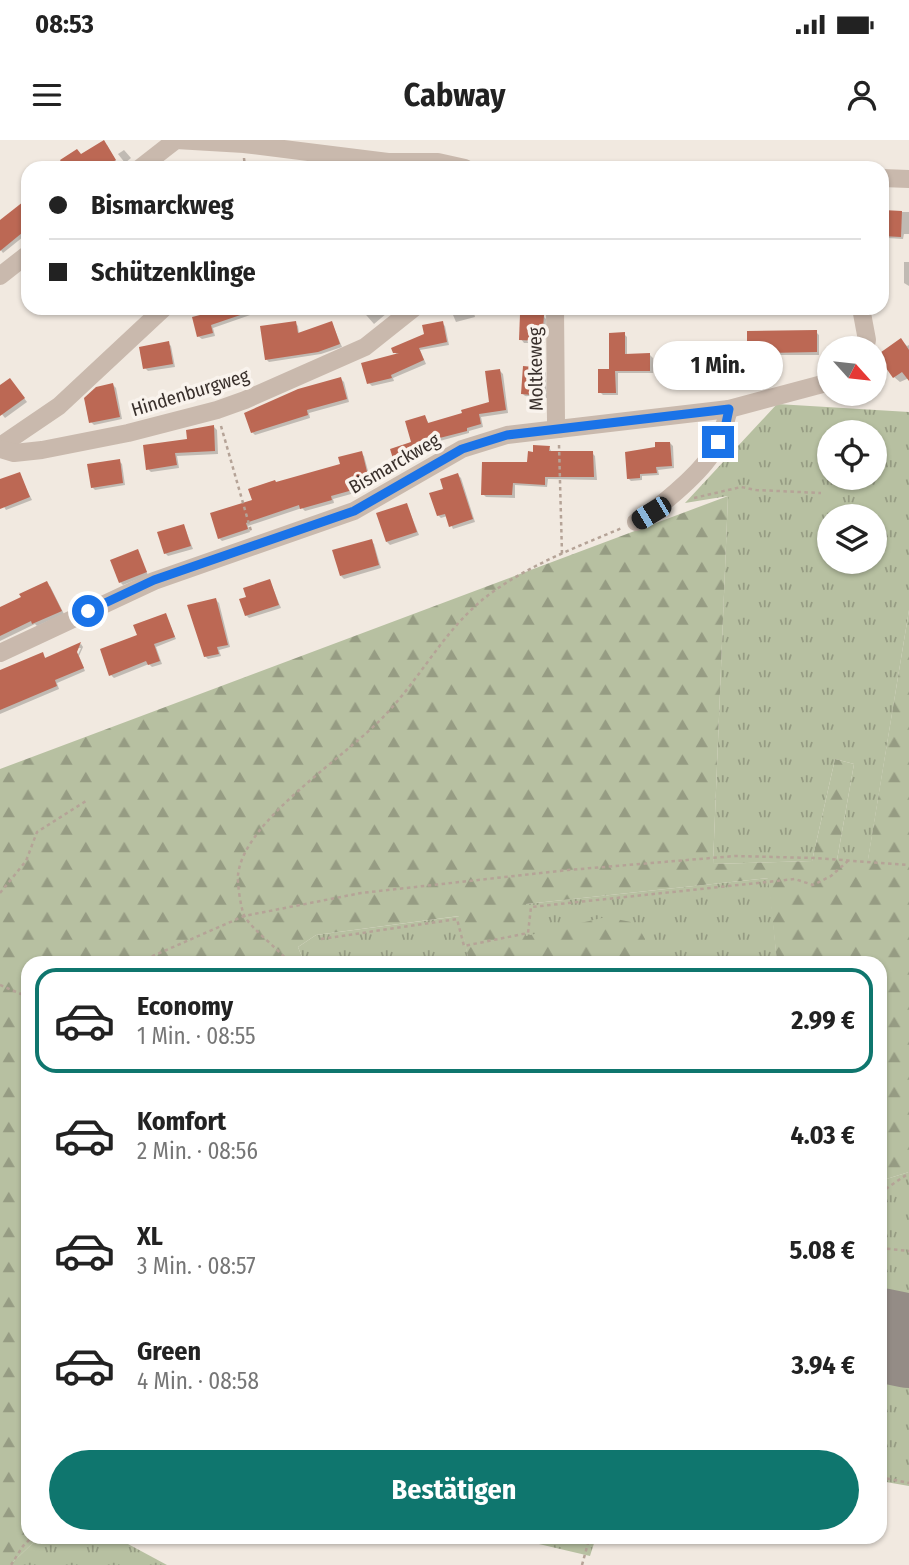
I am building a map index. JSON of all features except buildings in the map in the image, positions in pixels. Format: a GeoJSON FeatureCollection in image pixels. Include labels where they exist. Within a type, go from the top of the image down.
{"type":"FeatureCollection","features":[{"type":"Feature","properties":{"kind":"street"},"geometry":{"type":"LineString","coordinates":[[149,161],[176,140],[244,144],[358,161]]}},
{"type":"Feature","properties":{"kind":"street"},"geometry":{"type":"LineString","coordinates":[[889,178],[909,179]]}},
{"type":"Feature","properties":{"kind":"street"},"geometry":{"type":"LineString","coordinates":[[0,276],[21,260]]}},
{"type":"Feature","properties":{"kind":"street"},"geometry":{"type":"LineString","coordinates":[[0,447],[59,406],[156,315]]}},
{"type":"Feature","properties":{"kind":"street","name":"Hindenburgweg"},"geometry":{"type":"LineString","coordinates":[[0,447],[14,453],[42,450],[128,433],[217,410],[365,347],[405,315]]}},
{"type":"Feature","properties":{"kind":"street","name":"Moltkeweg"},"geometry":{"type":"LineString","coordinates":[[555,315],[556,422],[559,429]]}},
{"type":"Feature","properties":{"kind":"street"},"geometry":{"type":"LineString","coordinates":[[862,315],[866,336]]}},
{"type":"Feature","properties":{"kind":"street","name":"Bismarckweg"},"geometry":{"type":"LineString","coordinates":[[0,653],[154,580],[354,511],[462,449],[507,435],[729,409],[817,385]]}},
{"type":"Feature","properties":{"kind":"street"},"geometry":{"type":"LineString","coordinates":[[636,522],[672,496],[710,456],[725,428],[729,409]]}},
{"type":"Feature","properties":{"kind":"path"},"geometry":{"type":"LineString","coordinates":[[217,410],[255,546]]}},
{"type":"Feature","properties":{"kind":"path"},"geometry":{"type":"LineString","coordinates":[[559,429],[562,554]]}},
{"type":"Feature","properties":{"kind":"path"},"geometry":{"type":"LineString","coordinates":[[687,500],[741,487],[821,493]]}},
{"type":"Feature","properties":{"kind":"path"},"geometry":{"type":"LineString","coordinates":[[283,956],[244,916],[237,877],[242,857],[266,821],[388,713],[446,635],[472,608],[495,590],[562,554],[636,522]]}},
{"type":"Feature","properties":{"kind":"path"},"geometry":{"type":"LineString","coordinates":[[0,892],[26,861],[37,832],[86,801]]}},
{"type":"Feature","properties":{"kind":"path"},"geometry":{"type":"LineString","coordinates":[[153,956],[244,916],[361,893],[568,870],[735,856],[909,865]]}},
{"type":"Feature","properties":{"kind":"path"},"geometry":{"type":"LineString","coordinates":[[321,939],[457,919],[464,946],[528,933],[531,907],[795,878],[813,885],[831,876],[849,860]]}},
{"type":"Feature","properties":{"kind":"path"},"geometry":{"type":"LineString","coordinates":[[0,985],[21,993]]}},
{"type":"Feature","properties":{"kind":"path"},"geometry":{"type":"LineString","coordinates":[[887,1188],[909,1173]]}},
{"type":"Feature","properties":{"kind":"path"},"geometry":{"type":"LineString","coordinates":[[887,1248],[909,1251]]}},
{"type":"Feature","properties":{"kind":"path"},"geometry":{"type":"LineString","coordinates":[[887,1478],[909,1483]]}},
{"type":"Feature","properties":{"kind":"path"},"geometry":{"type":"LineString","coordinates":[[11,1565],[25,1544]]}},
{"type":"Feature","properties":{"kind":"path"},"geometry":{"type":"LineString","coordinates":[[582,1565],[588,1544]]}},
{"type":"Feature","properties":{"kind":"green space"},"geometry":{"type":"Polygon","coordinates":[[[777,404],[909,412],[909,610],[868,860],[837,860],[854,764],[835,759],[812,861],[713,864],[728,496],[685,503],[777,404]]]}},
{"type":"Feature","properties":{"kind":"green space"},"geometry":{"type":"Polygon","coordinates":[[[728,496],[713,864],[812,861],[835,759],[854,764],[837,860],[868,859],[909,610],[909,1172],[887,1179],[887,956],[776,956],[768,878],[526,904],[526,936],[606,917],[636,923],[645,939],[645,956],[468,956],[459,916],[316,935],[298,947],[302,956],[21,956],[21,1544],[32,1544],[10,1565],[0,1565],[0,769],[728,496]]]}},
{"type":"Feature","properties":{"kind":"green space"},"geometry":{"type":"Polygon","coordinates":[[[769,878],[776,956],[645,956],[645,939],[526,936],[526,904],[769,878]]]}},
{"type":"Feature","properties":{"kind":"green space"},"geometry":{"type":"Polygon","coordinates":[[[460,916],[468,956],[302,956],[298,947],[316,935],[460,916]]]}},
{"type":"Feature","properties":{"kind":"green space"},"geometry":{"type":"Polygon","coordinates":[[[909,1172],[909,1486],[887,1482],[887,1179],[909,1172]]]}},
{"type":"Feature","properties":{"kind":"green space"},"geometry":{"type":"Polygon","coordinates":[[[32,1544],[128,1544],[167,1565],[10,1565],[32,1544]]]}},
{"type":"Feature","properties":{"kind":"green space"},"geometry":{"type":"Polygon","coordinates":[[[539,1544],[594,1544],[590,1556],[539,1544]]]}},
{"type":"Feature","properties":{"kind":"runway"},"geometry":{"type":"LineString","coordinates":[[887,1336],[909,1341]]}},
{"type":"Feature","properties":{"kind":"route"},"geometry":{"type":"LineString","coordinates":[[88,611],[154,580],[354,511],[462,449],[507,435],[729,409],[725,428],[718,442]]}}]}
